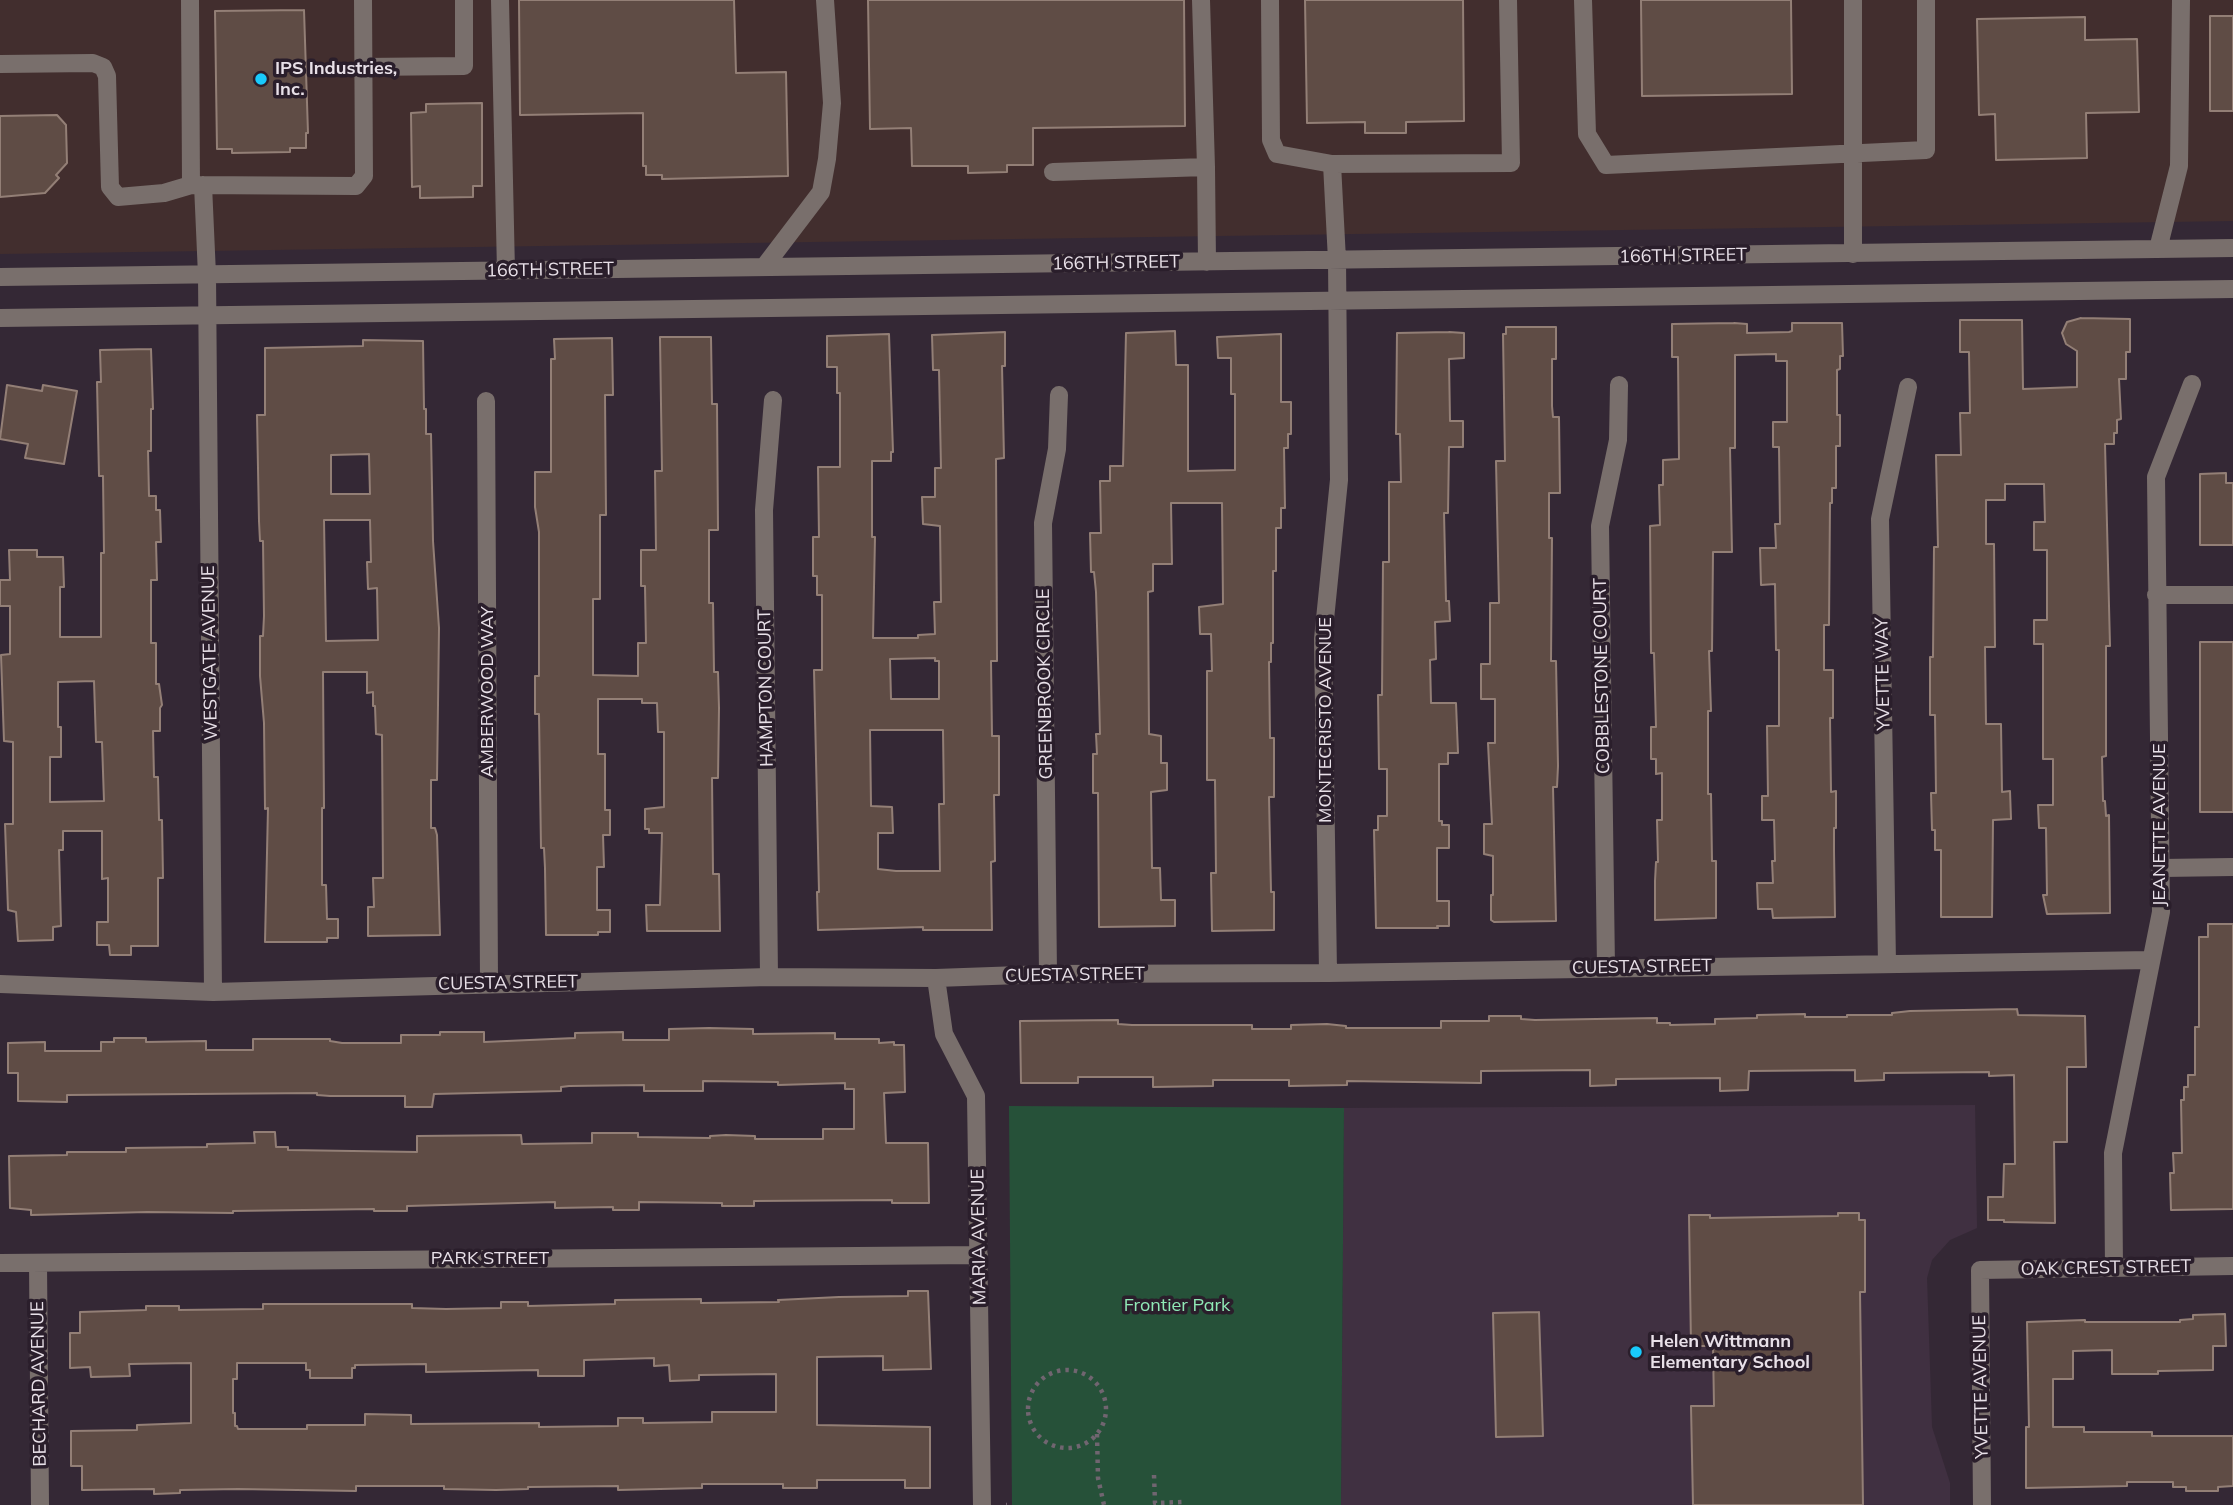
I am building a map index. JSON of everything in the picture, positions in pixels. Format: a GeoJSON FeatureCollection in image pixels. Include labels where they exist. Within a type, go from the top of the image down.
{"type":"FeatureCollection","features":[{"type":"Feature","properties":{"kind":"street","name":"WESTGATE AVENUE"},"geometry":{"type":"LineString","coordinates":[[190,0],[197,185],[207,275],[213,992]]}},
{"type":"Feature","properties":{"kind":"street"},"geometry":{"type":"LineString","coordinates":[[0,64],[93,63],[103,67],[107,76],[110,187],[118,197],[164,193],[197,185],[356,186],[364,176],[363,0]]}},
{"type":"Feature","properties":{"kind":"street"},"geometry":{"type":"LineString","coordinates":[[363,68],[464,66],[464,0]]}},
{"type":"Feature","properties":{"kind":"street"},"geometry":{"type":"LineString","coordinates":[[500,0],[506,271]]}},
{"type":"Feature","properties":{"kind":"street"},"geometry":{"type":"LineString","coordinates":[[764,267],[821,192],[832,103],[825,0]]}},
{"type":"Feature","properties":{"kind":"street"},"geometry":{"type":"LineString","coordinates":[[1201,0],[1207,262]]}},
{"type":"Feature","properties":{"kind":"street"},"geometry":{"type":"LineString","coordinates":[[1270,0],[1271,140],[1277,154],[1332,164],[1511,163],[1508,0]]}},
{"type":"Feature","properties":{"kind":"street"},"geometry":{"type":"LineString","coordinates":[[1583,0],[1587,134],[1606,165],[1926,150],[1926,0]]}},
{"type":"Feature","properties":{"kind":"street"},"geometry":{"type":"LineString","coordinates":[[1853,0],[1853,254]]}},
{"type":"Feature","properties":{"kind":"street"},"geometry":{"type":"LineString","coordinates":[[2158,250],[2179,166],[2181,0]]}},
{"type":"Feature","properties":{"kind":"street","name":"MONTECRISTO AVENUE"},"geometry":{"type":"LineString","coordinates":[[1328,973],[1322,639],[1339,480],[1338,300],[1332,164]]}},
{"type":"Feature","properties":{"kind":"street"},"geometry":{"type":"LineString","coordinates":[[1053,172],[1206,167]]}},
{"type":"Feature","properties":{"kind":"street","name":"166TH STREET"},"geometry":{"type":"LineString","coordinates":[[0,277],[2233,248]]}},
{"type":"Feature","properties":{"kind":"street"},"geometry":{"type":"LineString","coordinates":[[0,318],[2233,289]]}},
{"type":"Feature","properties":{"kind":"street","name":"JEANETTE AVENUE"},"geometry":{"type":"LineString","coordinates":[[2114,1268],[2113,1153],[2161,912],[2156,477],[2192,384]]}},
{"type":"Feature","properties":{"kind":"street","name":"COBBLESTONE COURT"},"geometry":{"type":"LineString","coordinates":[[1606,968],[1600,526],[1618,440],[1619,386]]}},
{"type":"Feature","properties":{"kind":"street","name":"YVETTE WAY"},"geometry":{"type":"LineString","coordinates":[[1887,964],[1880,519],[1908,387]]}},
{"type":"Feature","properties":{"kind":"street","name":"GREENBROOK CIRCLE"},"geometry":{"type":"LineString","coordinates":[[1048,974],[1043,523],[1057,449],[1059,395]]}},
{"type":"Feature","properties":{"kind":"street","name":"HAMPTON COURT"},"geometry":{"type":"LineString","coordinates":[[769,977],[764,510],[773,400]]}},
{"type":"Feature","properties":{"kind":"street","name":"AMBERWOOD WAY"},"geometry":{"type":"LineString","coordinates":[[486,401],[489,984]]}},
{"type":"Feature","properties":{"kind":"street"},"geometry":{"type":"LineString","coordinates":[[2156,595],[2233,595]]}},
{"type":"Feature","properties":{"kind":"street"},"geometry":{"type":"LineString","coordinates":[[2162,867],[2233,867]]}},
{"type":"Feature","properties":{"kind":"street","name":"CUESTA STREET"},"geometry":{"type":"LineString","coordinates":[[0,984],[213,992],[769,977],[936,978],[1048,974],[1328,973],[2151,960]]}},
{"type":"Feature","properties":{"kind":"street","name":"MARIA AVENUE"},"geometry":{"type":"LineString","coordinates":[[936,978],[944,1034],[976,1096],[982,1505]]}},
{"type":"Feature","properties":{"kind":"street","name":"PARK STREET"},"geometry":{"type":"LineString","coordinates":[[0,1263],[979,1255]]}},
{"type":"Feature","properties":{"kind":"street","name":"BECHARD AVENUE"},"geometry":{"type":"LineString","coordinates":[[38,1263],[40,1505]]}},
{"type":"Feature","properties":{"kind":"street","name":"OAK CREST STREET"},"geometry":{"type":"LineString","coordinates":[[1980,1270],[2233,1266]]}},
{"type":"Feature","properties":{"kind":"street","name":"YVETTE AVENUE"},"geometry":{"type":"LineString","coordinates":[[1980,1270],[1982,1505]]}},
{"type":"Feature","properties":{"kind":"path"},"geometry":{"type":"LineString","coordinates":[[1097,1434],[1082,1445],[1073,1447],[1045,1441],[1033,1427],[1028,1408],[1039,1382],[1046,1376],[1073,1370],[1090,1377],[1102,1391],[1107,1408],[1097,1434],[1098,1478],[1104,1505]]}},
{"type":"Feature","properties":{"kind":"path"},"geometry":{"type":"LineString","coordinates":[[1154,1475],[1154,1504],[1182,1502]]}},
{"type":"Feature","properties":{"kind":"shaded area"},"geometry":{"type":"Polygon","coordinates":[[[0,0],[2233,0],[2233,221],[0,254],[0,0]]]}},
{"type":"Feature","properties":{"kind":"shaded area","name":"Helen Wittmann Elementary School"},"geometry":{"type":"Polygon","coordinates":[[[1975,1105],[1977,1228],[1950,1240],[1932,1260],[1927,1278],[1932,1427],[1950,1483],[1950,1505],[1341,1505],[1344,1108],[1975,1105]]]}},
{"type":"Feature","properties":{"kind":"green space","name":"Frontier Park"},"geometry":{"type":"Polygon","coordinates":[[[1009,1106],[1344,1108],[1341,1505],[1012,1505],[1009,1106]]]}},
{"type":"Feature","properties":{"kind":"building"},"geometry":{"type":"Polygon","coordinates":[[[519,0],[734,0],[736,73],[786,72],[788,176],[662,179],[662,175],[646,175],[646,166],[643,166],[643,113],[520,115],[519,0]]]}},
{"type":"Feature","properties":{"kind":"building"},"geometry":{"type":"Polygon","coordinates":[[[868,0],[1184,0],[1185,126],[1033,128],[1033,165],[1007,165],[1007,172],[968,173],[968,166],[912,166],[911,128],[870,129],[868,0]]]}},
{"type":"Feature","properties":{"kind":"building"},"geometry":{"type":"Polygon","coordinates":[[[1305,0],[1463,0],[1464,121],[1406,122],[1406,133],[1365,133],[1365,122],[1307,123],[1305,0]]]}},
{"type":"Feature","properties":{"kind":"building"},"geometry":{"type":"Polygon","coordinates":[[[1641,0],[1791,0],[1792,94],[1642,96],[1641,0]]]}},
{"type":"Feature","properties":{"kind":"building","name":"IPS Industries, Inc."},"geometry":{"type":"Polygon","coordinates":[[[304,10],[308,133],[306,148],[290,148],[290,152],[232,153],[232,149],[217,149],[215,11],[304,10]]]}},
{"type":"Feature","properties":{"kind":"building"},"geometry":{"type":"Polygon","coordinates":[[[2210,16],[2233,16],[2233,111],[2210,111],[2210,16]]]}},
{"type":"Feature","properties":{"kind":"building"},"geometry":{"type":"Polygon","coordinates":[[[2085,17],[2085,40],[2137,39],[2139,112],[2086,113],[2087,158],[1996,160],[1995,114],[1979,115],[1977,19],[2085,17]]]}},
{"type":"Feature","properties":{"kind":"building"},"geometry":{"type":"Polygon","coordinates":[[[482,103],[482,186],[473,186],[473,197],[420,198],[420,186],[412,187],[411,113],[426,112],[426,104],[482,103]]]}},
{"type":"Feature","properties":{"kind":"building"},"geometry":{"type":"Polygon","coordinates":[[[57,115],[66,125],[67,163],[56,175],[59,178],[45,193],[0,197],[0,116],[57,115]]]}},
{"type":"Feature","properties":{"kind":"building"},"geometry":{"type":"Polygon","coordinates":[[[2081,318],[2130,319],[2130,352],[2126,352],[2126,379],[2119,379],[2121,419],[2117,420],[2114,444],[2105,444],[2110,646],[2106,646],[2106,756],[2102,757],[2103,801],[2106,816],[2109,815],[2110,913],[2047,914],[2043,895],[2047,895],[2046,828],[2039,828],[2038,805],[2053,805],[2053,759],[2043,759],[2043,644],[2034,644],[2034,620],[2047,620],[2047,550],[2034,550],[2034,522],[2045,522],[2044,484],[2005,484],[2005,500],[1986,500],[1986,544],[1994,544],[1995,647],[1985,647],[1986,724],[2001,724],[2002,792],[2010,791],[2011,819],[1993,820],[1992,917],[1941,917],[1941,850],[1935,850],[1935,830],[1932,830],[1931,793],[1936,793],[1935,715],[1930,715],[1934,547],[1938,547],[1936,455],[1961,455],[1960,413],[1970,413],[1969,352],[1960,352],[1960,320],[2022,320],[2023,389],[2077,387],[2077,351],[2066,344],[2062,333],[2067,322],[2081,318]]]}},
{"type":"Feature","properties":{"kind":"building"},"geometry":{"type":"Polygon","coordinates":[[[1792,323],[1842,323],[1843,356],[1840,356],[1840,369],[1837,370],[1840,446],[1836,446],[1836,488],[1832,488],[1830,503],[1829,625],[1824,625],[1824,670],[1833,670],[1833,718],[1830,718],[1831,792],[1836,791],[1835,917],[1773,918],[1772,909],[1758,909],[1757,883],[1773,883],[1772,861],[1775,861],[1774,820],[1762,820],[1762,796],[1768,796],[1767,726],[1779,726],[1779,650],[1776,650],[1775,584],[1761,585],[1760,548],[1776,548],[1775,524],[1780,524],[1779,447],[1773,447],[1773,422],[1787,422],[1787,361],[1776,361],[1776,354],[1735,355],[1735,448],[1730,448],[1732,552],[1713,552],[1708,794],[1711,794],[1712,861],[1716,861],[1716,918],[1655,920],[1657,820],[1662,820],[1662,773],[1656,774],[1656,759],[1651,759],[1651,727],[1656,727],[1654,653],[1651,653],[1650,526],[1660,525],[1659,485],[1663,485],[1663,460],[1679,459],[1678,357],[1672,357],[1672,324],[1747,324],[1747,333],[1789,332],[1792,331],[1792,323]]]}},
{"type":"Feature","properties":{"kind":"building"},"geometry":{"type":"Polygon","coordinates":[[[1506,327],[1556,327],[1556,359],[1552,359],[1552,406],[1553,417],[1559,417],[1560,493],[1549,493],[1549,538],[1552,538],[1551,661],[1556,661],[1558,766],[1557,787],[1553,787],[1556,921],[1491,920],[1493,856],[1484,854],[1484,824],[1492,824],[1488,743],[1495,743],[1495,699],[1481,699],[1481,664],[1490,664],[1490,603],[1499,603],[1496,461],[1505,461],[1503,334],[1506,334],[1506,327]]]}},
{"type":"Feature","properties":{"kind":"building"},"geometry":{"type":"Polygon","coordinates":[[[1175,331],[1176,365],[1188,365],[1188,471],[1235,470],[1235,394],[1231,394],[1231,358],[1218,358],[1217,337],[1281,334],[1281,402],[1291,402],[1291,434],[1288,434],[1288,448],[1284,448],[1285,508],[1281,508],[1281,528],[1276,528],[1273,643],[1269,662],[1270,738],[1274,738],[1274,797],[1269,797],[1274,930],[1212,931],[1211,873],[1216,873],[1215,780],[1207,780],[1207,671],[1212,671],[1211,634],[1200,634],[1199,607],[1223,604],[1222,503],[1171,503],[1172,564],[1153,564],[1153,591],[1148,592],[1149,734],[1161,736],[1161,763],[1167,763],[1167,790],[1151,792],[1152,868],[1160,868],[1161,900],[1175,900],[1175,926],[1099,927],[1098,793],[1093,793],[1093,754],[1097,754],[1096,734],[1100,734],[1096,592],[1094,572],[1091,572],[1090,533],[1101,533],[1100,481],[1110,481],[1110,466],[1123,466],[1126,333],[1175,331]]]}},
{"type":"Feature","properties":{"kind":"building"},"geometry":{"type":"Polygon","coordinates":[[[1005,332],[1005,366],[1002,366],[1004,458],[996,459],[997,661],[991,661],[992,736],[999,736],[999,795],[994,795],[995,861],[991,862],[992,930],[923,930],[923,927],[818,930],[814,670],[822,670],[822,595],[817,595],[817,576],[813,576],[813,537],[819,537],[818,467],[840,467],[840,393],[837,393],[837,367],[827,367],[827,336],[889,334],[893,452],[891,461],[872,461],[872,537],[875,537],[873,638],[918,638],[918,635],[935,634],[934,602],[941,602],[940,526],[923,524],[922,497],[935,497],[935,468],[941,468],[939,370],[933,370],[932,335],[1005,332]],[[935,658],[890,659],[891,699],[939,699],[939,661],[935,661],[935,658]],[[870,730],[871,806],[892,807],[893,833],[878,833],[878,869],[940,871],[939,804],[944,804],[943,730],[870,730]]]}},
{"type":"Feature","properties":{"kind":"building"},"geometry":{"type":"Polygon","coordinates":[[[1397,333],[1464,333],[1464,358],[1449,359],[1450,421],[1463,421],[1463,447],[1449,447],[1448,513],[1444,513],[1446,601],[1449,601],[1450,621],[1435,622],[1436,659],[1430,660],[1431,703],[1456,703],[1458,753],[1448,753],[1448,764],[1439,764],[1439,821],[1442,821],[1442,825],[1449,825],[1449,848],[1437,848],[1437,901],[1449,901],[1449,926],[1376,928],[1374,830],[1378,830],[1378,816],[1387,816],[1387,769],[1379,769],[1378,695],[1382,695],[1383,562],[1389,562],[1389,482],[1401,482],[1400,434],[1396,434],[1397,333]]]}},
{"type":"Feature","properties":{"kind":"building"},"geometry":{"type":"Polygon","coordinates":[[[660,337],[711,337],[712,404],[717,404],[718,530],[709,530],[709,603],[713,603],[714,672],[718,672],[719,708],[718,778],[712,778],[713,874],[719,874],[720,931],[647,931],[646,905],[660,905],[662,833],[649,833],[649,829],[645,829],[645,809],[664,807],[664,732],[658,732],[657,703],[642,703],[642,699],[598,699],[598,754],[605,754],[605,810],[610,810],[610,835],[603,835],[604,867],[597,867],[597,910],[610,910],[610,932],[598,932],[598,935],[546,935],[544,848],[541,848],[539,714],[535,714],[535,676],[539,676],[539,532],[535,507],[535,472],[551,472],[551,359],[555,359],[554,339],[612,338],[613,395],[605,395],[606,515],[600,515],[600,599],[593,599],[593,675],[638,676],[638,643],[646,643],[641,550],[656,550],[655,471],[662,471],[660,337]]]}},
{"type":"Feature","properties":{"kind":"building"},"geometry":{"type":"Polygon","coordinates":[[[363,340],[423,341],[426,434],[431,434],[433,541],[439,628],[437,780],[431,780],[431,828],[435,828],[437,835],[440,935],[368,936],[368,907],[374,907],[373,878],[383,878],[382,735],[376,734],[373,692],[367,693],[367,672],[323,672],[322,885],[326,885],[327,919],[338,919],[338,938],[327,938],[327,942],[265,942],[268,808],[265,809],[264,723],[260,676],[260,636],[263,636],[264,616],[257,415],[265,415],[265,348],[363,346],[363,340]],[[369,454],[331,455],[331,494],[370,494],[369,454]],[[324,520],[326,641],[378,640],[377,588],[368,589],[367,562],[371,562],[370,520],[324,520]]]}},
{"type":"Feature","properties":{"kind":"building"},"geometry":{"type":"Polygon","coordinates":[[[151,349],[153,409],[151,451],[148,451],[149,496],[156,496],[156,510],[160,510],[161,542],[156,542],[157,580],[151,580],[151,643],[156,643],[156,684],[159,684],[162,705],[160,731],[153,731],[154,777],[158,777],[159,820],[162,820],[163,878],[158,878],[158,946],[131,946],[131,955],[110,955],[109,945],[97,945],[97,922],[108,922],[108,878],[102,879],[102,831],[63,831],[63,850],[59,850],[61,926],[53,927],[53,940],[18,941],[16,912],[8,910],[5,824],[13,824],[13,742],[4,741],[1,655],[10,654],[10,606],[0,606],[0,580],[10,580],[9,550],[37,550],[37,557],[63,557],[64,587],[60,587],[60,637],[101,637],[101,553],[104,553],[103,476],[99,476],[97,382],[101,382],[100,350],[151,349]],[[94,681],[58,682],[61,757],[50,757],[50,802],[104,801],[102,742],[96,742],[94,681]]]}},
{"type":"Feature","properties":{"kind":"building"},"geometry":{"type":"Polygon","coordinates":[[[7,385],[42,391],[43,385],[77,391],[64,464],[25,458],[28,444],[0,439],[7,385]]]}},
{"type":"Feature","properties":{"kind":"building"},"geometry":{"type":"Polygon","coordinates":[[[2226,473],[2226,483],[2233,483],[2233,545],[2200,545],[2200,474],[2226,473]]]}},
{"type":"Feature","properties":{"kind":"building"},"geometry":{"type":"Polygon","coordinates":[[[2200,642],[2233,642],[2233,812],[2200,812],[2200,642]]]}},
{"type":"Feature","properties":{"kind":"building"},"geometry":{"type":"Polygon","coordinates":[[[2208,924],[2233,924],[2233,1209],[2171,1210],[2170,1173],[2174,1173],[2173,1153],[2182,1153],[2181,1100],[2184,1100],[2184,1087],[2188,1087],[2188,1075],[2195,1075],[2195,1027],[2199,1027],[2199,937],[2208,937],[2208,924]]]}},
{"type":"Feature","properties":{"kind":"building"},"geometry":{"type":"Polygon","coordinates":[[[2017,1009],[2018,1015],[2085,1016],[2086,1067],[2067,1067],[2067,1142],[2054,1142],[2055,1223],[1988,1220],[1988,1197],[2003,1197],[2004,1164],[2015,1164],[2014,1075],[1989,1076],[1989,1072],[1884,1073],[1884,1080],[1855,1081],[1855,1070],[1749,1071],[1748,1090],[1720,1091],[1720,1078],[1616,1079],[1616,1085],[1590,1086],[1590,1070],[1481,1071],[1481,1083],[1347,1081],[1347,1085],[1289,1086],[1289,1080],[1213,1080],[1213,1086],[1153,1087],[1153,1077],[1078,1077],[1078,1083],[1021,1083],[1020,1021],[1118,1020],[1118,1024],[1132,1025],[1252,1025],[1252,1029],[1291,1029],[1291,1025],[1327,1024],[1346,1028],[1441,1028],[1441,1021],[1489,1021],[1489,1016],[1521,1016],[1521,1019],[1535,1020],[1657,1018],[1657,1023],[1670,1025],[1715,1024],[1715,1019],[1757,1018],[1757,1015],[1847,1017],[1892,1015],[1910,1011],[2017,1009]]]}},
{"type":"Feature","properties":{"kind":"building"},"geometry":{"type":"Polygon","coordinates":[[[669,1029],[753,1029],[753,1034],[835,1033],[835,1039],[879,1039],[879,1043],[894,1042],[894,1045],[904,1045],[905,1092],[884,1093],[886,1143],[928,1143],[929,1203],[892,1203],[892,1200],[754,1201],[754,1206],[722,1206],[722,1203],[639,1202],[639,1210],[613,1210],[613,1207],[555,1208],[555,1202],[407,1206],[407,1211],[374,1209],[31,1215],[31,1210],[10,1208],[9,1156],[126,1152],[126,1148],[207,1147],[207,1144],[255,1143],[254,1132],[275,1132],[276,1147],[288,1147],[288,1150],[417,1152],[417,1136],[521,1135],[522,1144],[592,1143],[592,1133],[638,1133],[638,1137],[710,1138],[726,1135],[755,1136],[755,1139],[823,1139],[823,1129],[854,1129],[854,1089],[845,1089],[845,1083],[778,1085],[778,1082],[703,1081],[703,1091],[644,1091],[644,1085],[569,1086],[561,1087],[561,1091],[434,1094],[432,1107],[405,1107],[405,1096],[330,1096],[317,1093],[67,1095],[67,1102],[18,1101],[18,1073],[8,1073],[8,1043],[45,1042],[45,1051],[101,1051],[101,1042],[114,1042],[114,1038],[146,1038],[146,1042],[206,1041],[206,1050],[253,1050],[253,1039],[401,1043],[401,1035],[484,1032],[484,1042],[575,1038],[575,1033],[623,1032],[623,1040],[669,1040],[669,1029]]]}},
{"type":"Feature","properties":{"kind":"building","name":"Helen Wittmann Elementary School"},"geometry":{"type":"Polygon","coordinates":[[[1838,1213],[1859,1213],[1859,1220],[1865,1220],[1865,1292],[1860,1292],[1863,1505],[1693,1505],[1691,1406],[1714,1406],[1713,1346],[1691,1346],[1689,1215],[1710,1215],[1710,1218],[1838,1216],[1838,1213]]]}},
{"type":"Feature","properties":{"kind":"building"},"geometry":{"type":"Polygon","coordinates":[[[908,1291],[928,1291],[931,1369],[883,1370],[883,1356],[817,1357],[817,1425],[930,1427],[930,1488],[905,1488],[905,1480],[817,1480],[817,1488],[783,1488],[783,1484],[702,1484],[702,1488],[618,1490],[618,1486],[496,1490],[444,1489],[444,1486],[356,1486],[356,1491],[238,1489],[180,1490],[180,1493],[154,1494],[154,1489],[82,1490],[82,1466],[71,1466],[71,1431],[137,1430],[137,1425],[191,1423],[191,1363],[129,1364],[130,1376],[91,1377],[90,1367],[70,1368],[70,1333],[80,1333],[80,1312],[146,1310],[146,1306],[179,1306],[179,1310],[263,1309],[263,1304],[412,1304],[412,1308],[446,1309],[501,1308],[501,1302],[528,1302],[528,1306],[615,1304],[615,1300],[779,1302],[778,1300],[908,1296],[908,1291]],[[654,1358],[584,1360],[584,1376],[538,1376],[538,1370],[426,1372],[426,1364],[355,1365],[355,1368],[352,1368],[352,1378],[310,1378],[306,1363],[237,1363],[237,1379],[233,1379],[233,1413],[238,1429],[307,1429],[307,1425],[365,1425],[365,1414],[411,1415],[411,1424],[539,1423],[539,1427],[618,1426],[618,1418],[643,1418],[643,1423],[712,1422],[712,1412],[776,1412],[776,1374],[699,1375],[699,1380],[670,1381],[669,1365],[654,1366],[654,1358]]]}},
{"type":"Feature","properties":{"kind":"building"},"geometry":{"type":"Polygon","coordinates":[[[1539,1312],[1543,1436],[1496,1437],[1493,1313],[1539,1312]]]}},
{"type":"Feature","properties":{"kind":"building"},"geometry":{"type":"Polygon","coordinates":[[[2225,1314],[2226,1346],[2213,1346],[2213,1370],[2112,1374],[2112,1350],[2073,1351],[2073,1379],[2053,1379],[2053,1427],[2084,1427],[2084,1432],[2152,1432],[2152,1436],[2233,1436],[2233,1486],[2218,1487],[2218,1491],[2186,1491],[2186,1487],[2173,1487],[2173,1482],[2127,1482],[2127,1486],[2026,1488],[2026,1427],[2029,1427],[2027,1322],[2180,1322],[2193,1319],[2193,1315],[2225,1314]]]}},
{"type":"Feature","properties":{"kind":"place","name":"IPS Industries, Inc."},"geometry":{"type":"Point","coordinates":[261,79]}},
{"type":"Feature","properties":{"kind":"place","name":"Helen Wittmann Elementary School"},"geometry":{"type":"Point","coordinates":[1636,1352]}}]}
